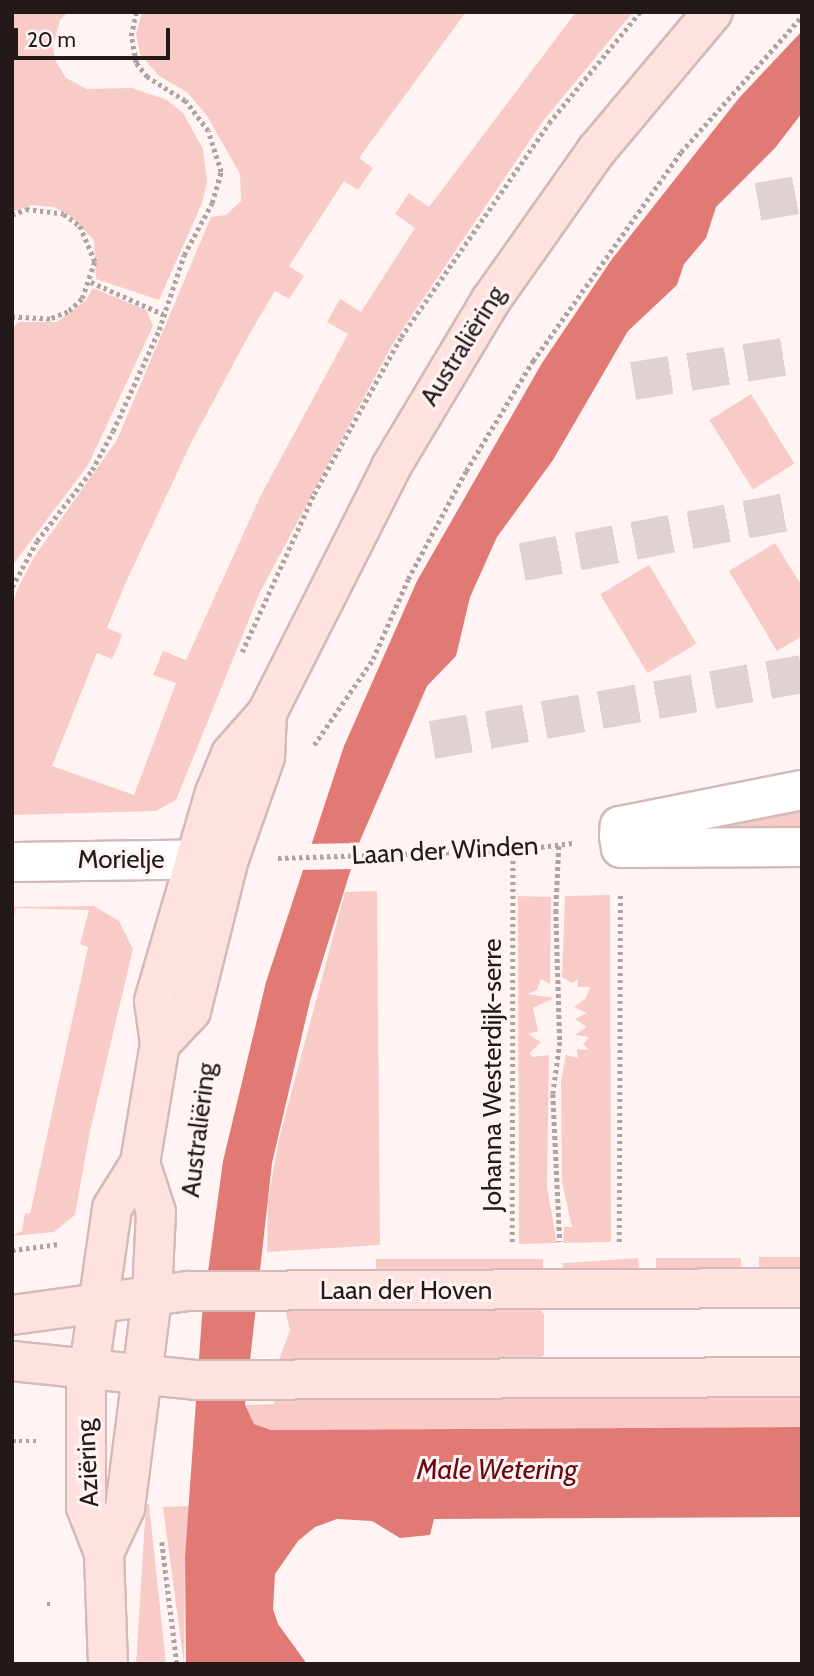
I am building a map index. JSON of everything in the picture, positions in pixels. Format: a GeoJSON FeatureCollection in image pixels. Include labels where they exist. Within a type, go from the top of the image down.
{"type":"FeatureCollection","features":[{"type":"Feature","properties":{"kind":"street","name":"Australiëring"},"geometry":{"type":"LineString","coordinates":[[89,1371],[112,1208],[140,1163],[160,1044],[191,1011],[212,859],[265,757],[267,713],[353,537],[464,342],[597,150],[713,12]]}},
{"type":"Feature","properties":{"kind":"street"},"geometry":{"type":"LineString","coordinates":[[802,790],[620,826],[620,842],[802,847]]}},
{"type":"Feature","properties":{"kind":"street","name":"Morielje"},"geometry":{"type":"LineString","coordinates":[[12,862],[212,859]]}},
{"type":"Feature","properties":{"kind":"street","name":"Australiëring"},"geometry":{"type":"LineString","coordinates":[[140,1163],[156,1212],[152,1296],[140,1377]]}},
{"type":"Feature","properties":{"kind":"street","name":"Laan der Hoven"},"geometry":{"type":"LineString","coordinates":[[12,1315],[152,1296],[204,1292],[802,1288]]}},
{"type":"Feature","properties":{"kind":"street"},"geometry":{"type":"LineString","coordinates":[[12,1360],[140,1377],[195,1380],[802,1377]]}},
{"type":"Feature","properties":{"kind":"street","name":"Aziëring"},"geometry":{"type":"LineString","coordinates":[[89,1371],[84,1443],[86,1507],[104,1553],[108,1664]]}},
{"type":"Feature","properties":{"kind":"street","name":"Aziëring"},"geometry":{"type":"LineString","coordinates":[[104,1553],[125,1508],[140,1377]]}},
{"type":"Feature","properties":{"kind":"path"},"geometry":{"type":"LineString","coordinates":[[12,587],[37,541],[92,470],[113,431],[221,172],[201,121],[185,102],[147,77],[136,63],[131,36],[136,12]]}},
{"type":"Feature","properties":{"kind":"path"},"geometry":{"type":"LineString","coordinates":[[312,748],[373,659],[408,579],[459,483],[533,361],[681,152],[802,16]]}},
{"type":"Feature","properties":{"kind":"path"},"geometry":{"type":"LineString","coordinates":[[12,215],[46,209],[64,214],[80,226],[95,262],[91,282],[68,312],[50,319],[12,317]]}},
{"type":"Feature","properties":{"kind":"path"},"geometry":{"type":"LineString","coordinates":[[91,282],[163,314]]}},
{"type":"Feature","properties":{"kind":"path"},"geometry":{"type":"LineString","coordinates":[[619,1250],[620,842]]}},
{"type":"Feature","properties":{"kind":"path","name":"Laan der Winden"},"geometry":{"type":"LineString","coordinates":[[269,858],[513,850],[620,842]]}},
{"type":"Feature","properties":{"kind":"path"},"geometry":{"type":"LineString","coordinates":[[554,1249],[560,1250],[563,1219],[555,1190],[553,1094],[560,1042],[556,910],[559,846]]}},
{"type":"Feature","properties":{"kind":"path","name":"Johanna Westerdijk-serre"},"geometry":{"type":"LineString","coordinates":[[512,1250],[513,850]]}},
{"type":"Feature","properties":{"kind":"path"},"geometry":{"type":"LineString","coordinates":[[12,1250],[63,1244]]}},
{"type":"Feature","properties":{"kind":"path"},"geometry":{"type":"LineString","coordinates":[[12,1441],[54,1442]]}},
{"type":"Feature","properties":{"kind":"path"},"geometry":{"type":"LineString","coordinates":[[47,1604],[54,1604]]}},
{"type":"Feature","properties":{"kind":"shaded area"},"geometry":{"type":"Polygon","coordinates":[[[68,12],[60,20],[53,46],[55,60],[66,78],[87,89],[132,88],[167,100],[183,113],[203,149],[207,182],[202,203],[159,300],[96,279],[94,240],[69,215],[53,207],[32,205],[12,212],[12,13],[68,12]]]}},
{"type":"Feature","properties":{"kind":"shaded area"},"geometry":{"type":"Polygon","coordinates":[[[142,12],[466,12],[359,158],[373,168],[358,190],[344,181],[289,266],[304,276],[289,299],[275,291],[250,333],[191,443],[126,582],[107,628],[122,634],[118,646],[112,659],[97,653],[52,766],[134,795],[176,683],[153,675],[163,651],[186,660],[261,495],[348,334],[327,322],[340,299],[361,312],[415,228],[395,214],[409,193],[429,207],[576,12],[633,12],[543,121],[392,345],[260,592],[176,800],[156,811],[12,815],[12,604],[17,590],[34,557],[117,440],[211,217],[226,215],[241,201],[240,174],[207,116],[187,92],[159,76],[140,54],[136,34],[142,12]]]}},
{"type":"Feature","properties":{"kind":"shaded area"},"geometry":{"type":"Polygon","coordinates":[[[93,288],[146,310],[153,326],[88,465],[12,566],[12,328],[19,322],[57,322],[85,301],[93,288]]]}},
{"type":"Feature","properties":{"kind":"shaded area"},"geometry":{"type":"Polygon","coordinates":[[[751,394],[794,464],[753,490],[709,420],[751,394]]]}},
{"type":"Feature","properties":{"kind":"shaded area"},"geometry":{"type":"Polygon","coordinates":[[[775,543],[802,586],[802,636],[777,651],[729,571],[775,543]]]}},
{"type":"Feature","properties":{"kind":"shaded area"},"geometry":{"type":"Polygon","coordinates":[[[649,565],[696,644],[648,673],[600,594],[649,565]]]}},
{"type":"Feature","properties":{"kind":"shaded area"},"geometry":{"type":"Polygon","coordinates":[[[802,805],[800,832],[713,831],[712,827],[802,805]]]}},
{"type":"Feature","properties":{"kind":"shaded area"},"geometry":{"type":"Polygon","coordinates":[[[377,891],[380,1245],[267,1252],[268,1200],[279,1139],[345,892],[377,891]]]}},
{"type":"Feature","properties":{"kind":"shaded area"},"geometry":{"type":"Polygon","coordinates":[[[610,895],[611,1242],[563,1243],[564,1227],[572,1227],[562,1182],[561,1081],[566,1055],[578,1058],[577,1049],[589,1050],[583,1044],[589,1037],[575,1035],[587,1027],[575,1019],[587,1013],[574,1007],[586,998],[590,987],[578,987],[578,979],[572,983],[562,977],[565,896],[610,895]]]}},
{"type":"Feature","properties":{"kind":"shaded area"},"geometry":{"type":"Polygon","coordinates":[[[518,896],[551,897],[550,984],[541,979],[537,990],[528,994],[554,998],[533,1008],[538,1031],[528,1034],[541,1042],[530,1053],[532,1057],[549,1055],[547,1188],[557,1243],[519,1244],[518,896]]]}},
{"type":"Feature","properties":{"kind":"shaded area"},"geometry":{"type":"Polygon","coordinates":[[[94,906],[119,921],[133,949],[90,1131],[75,1215],[54,1232],[12,1236],[22,1231],[25,1213],[30,1214],[88,947],[80,944],[89,910],[16,908],[12,924],[12,907],[94,906]]]}},
{"type":"Feature","properties":{"kind":"shaded area"},"geometry":{"type":"Polygon","coordinates":[[[759,1257],[802,1257],[802,1274],[759,1274],[759,1257]]]}},
{"type":"Feature","properties":{"kind":"shaded area"},"geometry":{"type":"Polygon","coordinates":[[[638,1258],[639,1274],[563,1279],[562,1263],[638,1258]]]}},
{"type":"Feature","properties":{"kind":"shaded area"},"geometry":{"type":"Polygon","coordinates":[[[656,1258],[741,1258],[741,1274],[656,1274],[656,1258]]]}},
{"type":"Feature","properties":{"kind":"shaded area"},"geometry":{"type":"Polygon","coordinates":[[[376,1259],[543,1259],[543,1277],[376,1277],[376,1259]]]}},
{"type":"Feature","properties":{"kind":"shaded area"},"geometry":{"type":"Polygon","coordinates":[[[538,1308],[544,1314],[544,1355],[539,1359],[279,1360],[290,1330],[285,1309],[538,1308]]]}},
{"type":"Feature","properties":{"kind":"shaded area"},"geometry":{"type":"Polygon","coordinates":[[[802,1390],[802,1427],[271,1430],[254,1424],[247,1416],[245,1405],[274,1404],[275,1393],[802,1390]]]}},
{"type":"Feature","properties":{"kind":"shaded area"},"geometry":{"type":"Polygon","coordinates":[[[146,1504],[149,1504],[166,1664],[136,1664],[146,1504]]]}},
{"type":"Feature","properties":{"kind":"shaded area"},"geometry":{"type":"Polygon","coordinates":[[[189,1506],[185,1557],[184,1664],[163,1507],[189,1506]]]}},
{"type":"Feature","properties":{"kind":"water","name":"Male Wetering"},"geometry":{"type":"Polygon","coordinates":[[[802,31],[802,113],[775,148],[716,207],[706,238],[684,264],[677,285],[628,331],[553,460],[497,537],[470,597],[456,656],[427,686],[359,843],[310,1001],[272,1163],[245,1405],[254,1424],[271,1430],[802,1427],[802,1517],[434,1519],[430,1535],[400,1538],[372,1521],[337,1519],[315,1527],[298,1541],[275,1574],[273,1609],[278,1624],[307,1664],[186,1664],[185,1557],[202,1316],[223,1161],[266,982],[344,746],[417,581],[542,363],[612,259],[739,98],[802,31]]]}},
{"type":"Feature","properties":{"kind":"pier"},"geometry":{"type":"Polygon","coordinates":[[[362,843],[355,869],[295,870],[305,844],[362,843]]]}},
{"type":"Feature","properties":{"kind":"tunnel"},"geometry":{"type":"LineString","coordinates":[[758,202],[802,194]]}},
{"type":"Feature","properties":{"kind":"tunnel"},"geometry":{"type":"LineString","coordinates":[[633,381],[802,354]]}},
{"type":"Feature","properties":{"kind":"tunnel"},"geometry":{"type":"LineString","coordinates":[[522,562],[802,509]]}},
{"type":"Feature","properties":{"kind":"tunnel"},"geometry":{"type":"LineString","coordinates":[[432,740],[802,674]]}}]}
